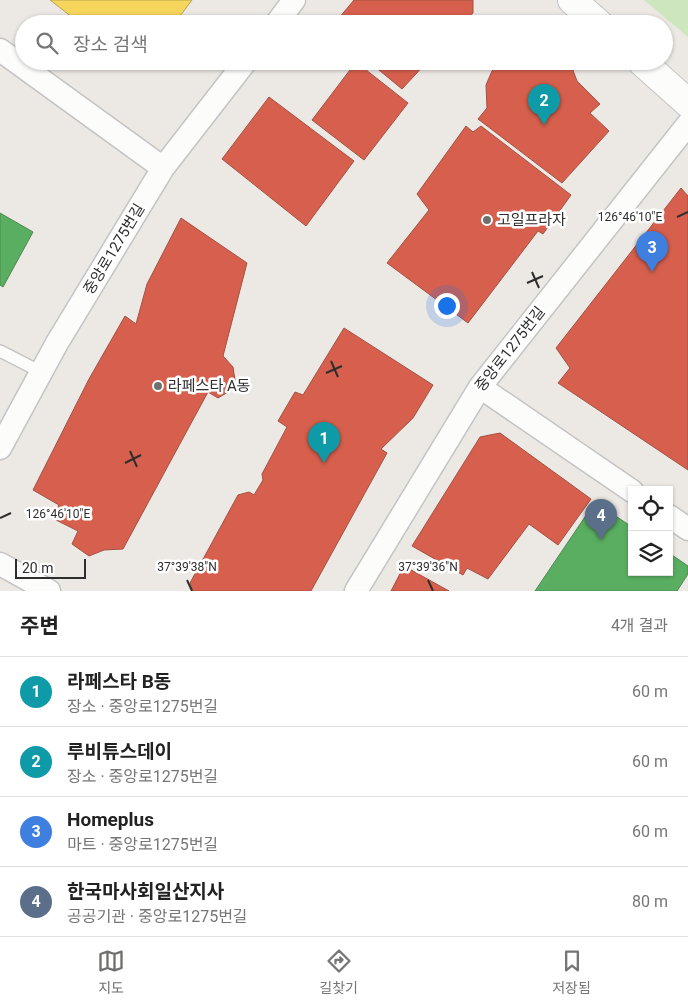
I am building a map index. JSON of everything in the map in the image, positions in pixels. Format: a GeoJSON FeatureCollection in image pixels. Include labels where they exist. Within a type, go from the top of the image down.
{"type":"FeatureCollection","features":[{"type":"Feature","properties":{"kind":"main road"},"geometry":{"type":"LineString","coordinates":[[572,0],[589,15]]}},
{"type":"Feature","properties":{"kind":"main road"},"geometry":{"type":"LineString","coordinates":[[651,70],[688,103]]}},
{"type":"Feature","properties":{"kind":"street"},"geometry":{"type":"LineString","coordinates":[[283,15],[294,0]]}},
{"type":"Feature","properties":{"kind":"street"},"geometry":{"type":"LineString","coordinates":[[0,50],[15,61]]}},
{"type":"Feature","properties":{"kind":"street"},"geometry":{"type":"LineString","coordinates":[[28,70],[163,168]]}},
{"type":"Feature","properties":{"kind":"street","name":"중앙로1275번길"},"geometry":{"type":"LineString","coordinates":[[0,448],[41,372],[163,168],[239,70]]}},
{"type":"Feature","properties":{"kind":"street","name":"중앙로1275번길"},"geometry":{"type":"LineString","coordinates":[[356,591],[480,387],[688,124]]}},
{"type":"Feature","properties":{"kind":"street"},"geometry":{"type":"LineString","coordinates":[[480,387],[628,488]]}},
{"type":"Feature","properties":{"kind":"street"},"geometry":{"type":"LineString","coordinates":[[673,519],[688,529]]}},
{"type":"Feature","properties":{"kind":"street"},"geometry":{"type":"LineString","coordinates":[[0,564],[49,591]]}},
{"type":"Feature","properties":{"kind":"lane"},"geometry":{"type":"LineString","coordinates":[[0,351],[41,372]]}},
{"type":"Feature","properties":{"kind":"green space"},"geometry":{"type":"Polygon","coordinates":[[[644,0],[688,0],[688,37],[673,24],[673,15],[662,15],[644,0]]]}},
{"type":"Feature","properties":{"kind":"building: 주거"},"geometry":{"type":"Polygon","coordinates":[[[50,0],[192,0],[181,15],[69,15],[50,0]]]}},
{"type":"Feature","properties":{"kind":"building: 상업"},"geometry":{"type":"Polygon","coordinates":[[[354,0],[473,0],[473,13],[471,15],[342,15],[354,0]]]}},
{"type":"Feature","properties":{"kind":"building: 상업"},"geometry":{"type":"Polygon","coordinates":[[[350,70],[366,70],[408,103],[364,160],[312,120],[350,70]]]}},
{"type":"Feature","properties":{"kind":"building: 상업"},"geometry":{"type":"Polygon","coordinates":[[[379,70],[420,70],[402,89],[379,70]]]}},
{"type":"Feature","properties":{"kind":"building: 상업"},"geometry":{"type":"Polygon","coordinates":[[[573,70],[577,81],[600,104],[590,113],[609,131],[562,183],[478,119],[487,108],[486,85],[492,71],[573,70]]]}},
{"type":"Feature","properties":{"kind":"building: 상업"},"geometry":{"type":"Polygon","coordinates":[[[269,97],[354,161],[306,226],[222,159],[269,97]]]}},
{"type":"Feature","properties":{"kind":"building: 상업","name":"고일프라자"},"geometry":{"type":"Polygon","coordinates":[[[466,126],[473,132],[481,126],[571,195],[543,234],[538,231],[468,323],[387,263],[429,210],[417,194],[466,126]]]}},
{"type":"Feature","properties":{"kind":"building: 상업"},"geometry":{"type":"Polygon","coordinates":[[[681,188],[688,196],[688,470],[558,383],[570,368],[556,348],[681,188]]]}},
{"type":"Feature","properties":{"kind":"building: 상업","name":"라페스타 A동"},"geometry":{"type":"Polygon","coordinates":[[[181,218],[247,263],[223,356],[233,367],[235,380],[228,392],[218,398],[208,392],[123,549],[104,550],[89,556],[72,544],[78,531],[52,518],[59,505],[33,490],[89,379],[125,316],[136,324],[147,284],[181,218]]]}},
{"type":"Feature","properties":{"kind":"building: 상업"},"geometry":{"type":"Polygon","coordinates":[[[344,328],[433,385],[413,418],[381,449],[387,453],[311,591],[193,591],[190,583],[238,495],[249,492],[254,495],[263,480],[262,474],[287,427],[278,421],[295,392],[303,395],[344,328]]]}},
{"type":"Feature","properties":{"kind":"building: 상업"},"geometry":{"type":"Polygon","coordinates":[[[500,433],[591,499],[558,545],[529,524],[488,579],[467,568],[463,575],[412,546],[480,437],[500,433]]]}},
{"type":"Feature","properties":{"kind":"building: 상업"},"geometry":{"type":"Polygon","coordinates":[[[404,566],[449,591],[391,591],[404,566]]]}},
{"type":"Feature","properties":{"kind":"building: 공공"},"geometry":{"type":"Polygon","coordinates":[[[0,213],[33,232],[3,287],[0,285],[0,213]]]}},
{"type":"Feature","properties":{"kind":"building: 공공"},"geometry":{"type":"Polygon","coordinates":[[[595,502],[628,524],[628,576],[673,576],[673,556],[688,566],[688,574],[677,591],[535,591],[595,502]]]}},
{"type":"Feature","properties":{"kind":"place","name":"루비튜스데이"},"geometry":{"type":"Point","coordinates":[544,125]}},
{"type":"Feature","properties":{"kind":"place","name":"고일프라자"},"geometry":{"type":"Point","coordinates":[487,220]}},
{"type":"Feature","properties":{"kind":"place","name":"Homeplus"},"geometry":{"type":"Point","coordinates":[652,272]}},
{"type":"Feature","properties":{"kind":"place","name":"라페스타 A동"},"geometry":{"type":"Point","coordinates":[158,386]}},
{"type":"Feature","properties":{"kind":"place","name":"라페스타 B동"},"geometry":{"type":"Point","coordinates":[324,463]}},
{"type":"Feature","properties":{"kind":"place","name":"한국마사회일산지사"},"geometry":{"type":"Point","coordinates":[601,540]}}]}
